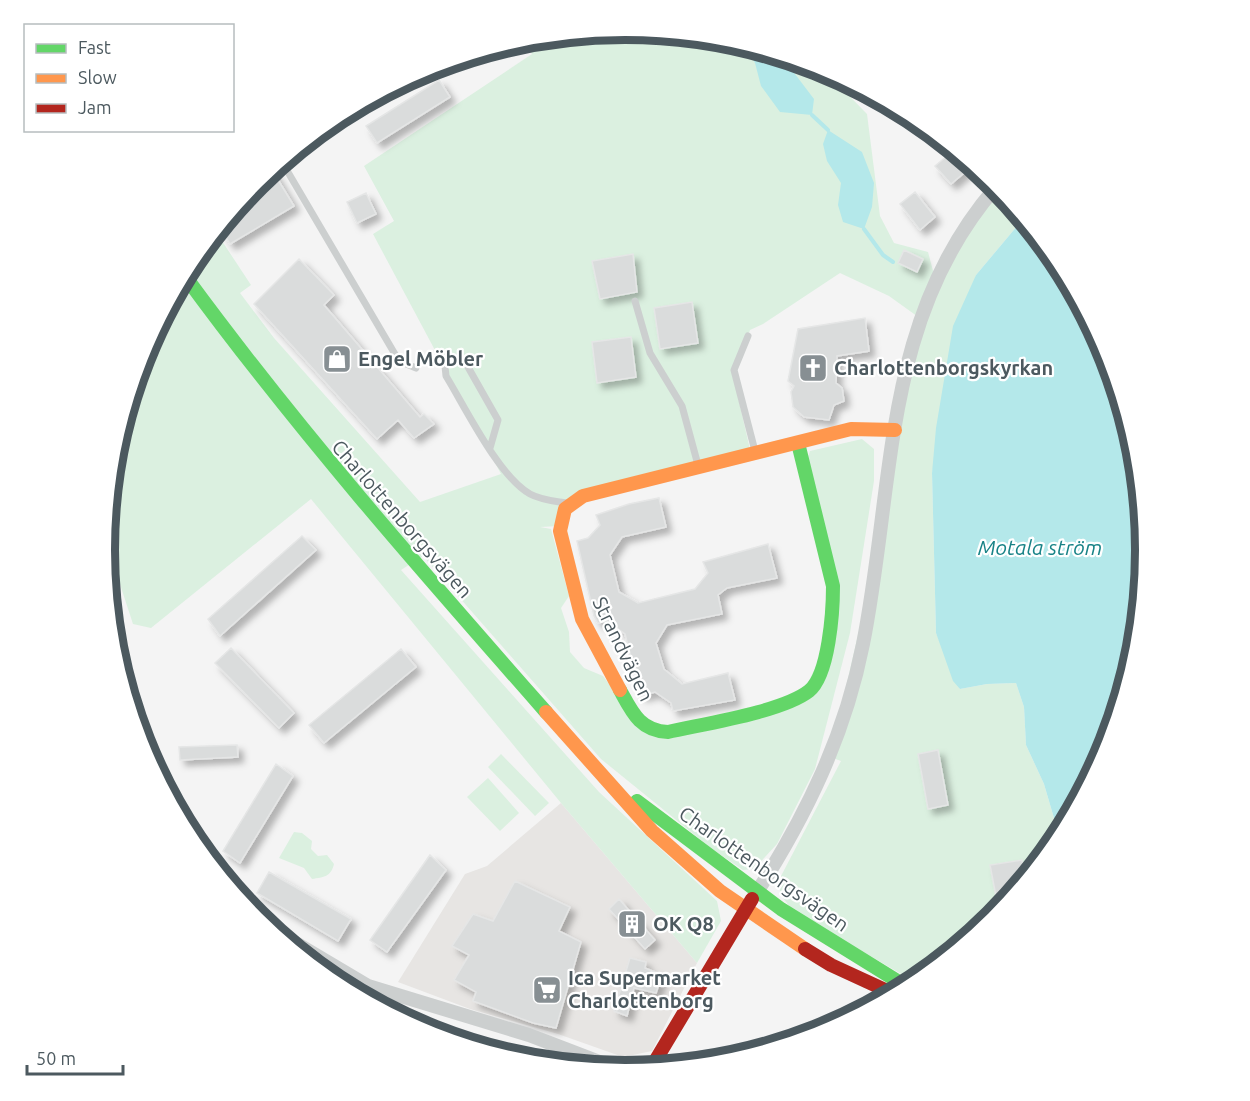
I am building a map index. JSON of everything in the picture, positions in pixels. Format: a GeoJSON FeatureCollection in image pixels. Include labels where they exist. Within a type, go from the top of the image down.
{"type":"FeatureCollection","features":[{"type":"Feature","properties":{"kind":"main road","name":"Charlottenborgsvägen"},"geometry":{"type":"LineString","coordinates":[[190,284],[252,368],[369,512],[652,831],[720,891],[746,910],[831,965],[884,989]]}},
{"type":"Feature","properties":{"kind":"main road"},"geometry":{"type":"LineString","coordinates":[[568,503],[583,496],[850,429],[895,430]]}},
{"type":"Feature","properties":{"kind":"main road","name":"Strandvägen"},"geometry":{"type":"LineString","coordinates":[[568,503],[561,518],[560,531],[580,613],[594,644],[638,721],[650,729],[668,732],[780,705],[803,696],[821,675],[833,603],[833,586],[798,443]]}},
{"type":"Feature","properties":{"kind":"main road","name":"Charlottenborgsvägen"},"geometry":{"type":"LineString","coordinates":[[604,775],[757,892],[863,962],[898,981]]}},
{"type":"Feature","properties":{"kind":"main road"},"geometry":{"type":"LineString","coordinates":[[656,1059],[757,892]]}},
{"type":"Feature","properties":{"kind":"street"},"geometry":{"type":"LineString","coordinates":[[757,892],[794,834],[810,802],[846,706],[868,618],[907,358],[926,300],[957,241],[990,195]]}},
{"type":"Feature","properties":{"kind":"street"},"geometry":{"type":"LineString","coordinates":[[337,971],[384,991],[529,1035],[592,1059]]}},
{"type":"Feature","properties":{"kind":"lane"},"geometry":{"type":"LineString","coordinates":[[286,169],[399,361],[416,368]]}},
{"type":"Feature","properties":{"kind":"lane"},"geometry":{"type":"LineString","coordinates":[[635,301],[650,353],[682,406],[698,468]]}},
{"type":"Feature","properties":{"kind":"lane"},"geometry":{"type":"LineString","coordinates":[[748,336],[734,370],[755,454]]}},
{"type":"Feature","properties":{"kind":"lane"},"geometry":{"type":"LineString","coordinates":[[490,448],[498,420],[464,360],[453,357],[445,366],[446,376],[504,471],[519,487],[540,499],[568,503]]}},
{"type":"Feature","properties":{"kind":"lane"},"geometry":{"type":"LineString","coordinates":[[382,999],[384,991]]}},
{"type":"Feature","properties":{"kind":"shaded area"},"geometry":{"type":"Polygon","coordinates":[[[561,803],[697,963],[652,1051],[623,1057],[558,1034],[470,1009],[398,982],[465,874],[487,866],[561,803]]]}},
{"type":"Feature","properties":{"kind":"green space"},"geometry":{"type":"Polygon","coordinates":[[[625,40],[692,45],[757,58],[820,79],[843,89],[867,114],[880,216],[894,243],[928,252],[936,282],[992,196],[1018,225],[976,275],[932,473],[936,633],[960,689],[987,684],[1016,683],[1024,707],[1026,745],[1044,784],[1056,822],[1030,861],[986,911],[961,934],[906,976],[793,911],[780,894],[780,878],[841,761],[830,757],[876,556],[921,319],[889,296],[840,273],[763,324],[750,330],[734,380],[752,458],[569,503],[559,526],[540,527],[551,529],[569,596],[561,608],[569,632],[570,652],[584,668],[603,676],[646,733],[797,706],[837,622],[807,460],[810,451],[862,439],[874,449],[874,481],[850,633],[815,769],[777,844],[754,869],[743,870],[712,849],[601,759],[423,556],[401,570],[599,792],[717,901],[721,921],[697,963],[561,803],[311,499],[151,628],[133,624],[116,571],[115,550],[119,484],[132,419],[154,355],[168,325],[183,295],[221,239],[251,285],[240,293],[274,338],[420,502],[501,474],[373,234],[394,221],[364,166],[532,54],[529,50],[625,40]]]}},
{"type":"Feature","properties":{"kind":"green space"},"geometry":{"type":"Polygon","coordinates":[[[501,754],[549,803],[535,816],[488,767],[501,754]]]}},
{"type":"Feature","properties":{"kind":"green space"},"geometry":{"type":"Polygon","coordinates":[[[488,778],[519,813],[500,831],[467,797],[488,778]]]}},
{"type":"Feature","properties":{"kind":"green space"},"geometry":{"type":"Polygon","coordinates":[[[294,832],[302,833],[312,841],[311,849],[318,856],[327,855],[334,864],[329,874],[312,879],[304,868],[279,858],[294,832]]]}},
{"type":"Feature","properties":{"kind":"water"},"geometry":{"type":"Polygon","coordinates":[[[751,57],[791,69],[814,99],[812,115],[780,112],[761,86],[751,57]]]}},
{"type":"Feature","properties":{"kind":"water"},"geometry":{"type":"Polygon","coordinates":[[[828,130],[862,152],[874,183],[872,207],[864,229],[843,222],[838,205],[841,183],[827,161],[823,144],[828,130]]]}},
{"type":"Feature","properties":{"kind":"water","name":"Motala ström"},"geometry":{"type":"Polygon","coordinates":[[[1018,225],[1049,267],[1067,296],[1096,355],[1118,419],[1131,484],[1135,550],[1134,584],[1131,617],[1118,682],[1096,746],[1067,806],[1056,822],[1044,784],[1026,745],[1024,707],[1016,683],[987,684],[960,689],[953,681],[936,633],[932,473],[936,428],[953,326],[976,275],[1018,225]]]}},
{"type":"Feature","properties":{"kind":"building"},"geometry":{"type":"Polygon","coordinates":[[[439,80],[450,97],[377,143],[366,126],[439,80]]]}},
{"type":"Feature","properties":{"kind":"building"},"geometry":{"type":"Polygon","coordinates":[[[947,156],[966,171],[951,184],[935,166],[947,156]]]}},
{"type":"Feature","properties":{"kind":"building"},"geometry":{"type":"Polygon","coordinates":[[[277,178],[294,206],[230,244],[224,235],[277,178]]]}},
{"type":"Feature","properties":{"kind":"building"},"geometry":{"type":"Polygon","coordinates":[[[915,192],[935,217],[920,230],[900,204],[915,192]]]}},
{"type":"Feature","properties":{"kind":"building"},"geometry":{"type":"Polygon","coordinates":[[[366,193],[376,214],[357,223],[347,202],[366,193]]]}},
{"type":"Feature","properties":{"kind":"building"},"geometry":{"type":"Polygon","coordinates":[[[904,250],[923,259],[917,272],[898,263],[904,250]]]}},
{"type":"Feature","properties":{"kind":"building"},"geometry":{"type":"Polygon","coordinates":[[[633,254],[637,292],[600,299],[592,261],[633,254]]]}},
{"type":"Feature","properties":{"kind":"building","name":"Engel Möbler"},"geometry":{"type":"Polygon","coordinates":[[[299,259],[334,295],[324,305],[420,417],[424,414],[434,424],[414,438],[398,420],[377,439],[254,304],[299,259]]]}},
{"type":"Feature","properties":{"kind":"building"},"geometry":{"type":"Polygon","coordinates":[[[692,302],[698,343],[660,349],[654,308],[692,302]]]}},
{"type":"Feature","properties":{"kind":"building","name":"Charlottenborgskyrkan"},"geometry":{"type":"Polygon","coordinates":[[[865,318],[869,351],[837,356],[836,383],[842,388],[844,401],[834,405],[829,420],[804,417],[793,407],[791,392],[794,386],[788,381],[798,329],[865,318]]]}},
{"type":"Feature","properties":{"kind":"building"},"geometry":{"type":"Polygon","coordinates":[[[631,337],[636,377],[597,383],[592,342],[631,337]]]}},
{"type":"Feature","properties":{"kind":"building"},"geometry":{"type":"Polygon","coordinates":[[[659,498],[666,527],[622,537],[610,555],[619,592],[638,603],[695,589],[708,573],[703,562],[768,544],[777,578],[727,588],[718,595],[722,614],[667,625],[656,643],[664,669],[682,684],[728,673],[735,700],[673,711],[671,703],[655,692],[641,696],[625,634],[607,621],[598,623],[594,616],[577,541],[588,538],[600,525],[596,515],[629,504],[659,498]]]}},
{"type":"Feature","properties":{"kind":"building"},"geometry":{"type":"Polygon","coordinates":[[[302,536],[316,550],[220,636],[208,619],[302,536]]]}},
{"type":"Feature","properties":{"kind":"building"},"geometry":{"type":"Polygon","coordinates":[[[231,648],[294,713],[279,728],[215,663],[231,648]]]}},
{"type":"Feature","properties":{"kind":"building"},"geometry":{"type":"Polygon","coordinates":[[[401,649],[416,667],[324,743],[309,725],[401,649]]]}},
{"type":"Feature","properties":{"kind":"building"},"geometry":{"type":"Polygon","coordinates":[[[237,745],[238,757],[180,760],[179,747],[237,745]]]}},
{"type":"Feature","properties":{"kind":"building"},"geometry":{"type":"Polygon","coordinates":[[[938,750],[948,805],[928,809],[918,754],[938,750]]]}},
{"type":"Feature","properties":{"kind":"building"},"geometry":{"type":"Polygon","coordinates":[[[276,764],[293,776],[240,863],[223,851],[276,764]]]}},
{"type":"Feature","properties":{"kind":"building"},"geometry":{"type":"Polygon","coordinates":[[[430,855],[446,870],[387,952],[370,940],[430,855]]]}},
{"type":"Feature","properties":{"kind":"building"},"geometry":{"type":"Polygon","coordinates":[[[1022,860],[1023,869],[997,899],[990,865],[1022,860]]]}},
{"type":"Feature","properties":{"kind":"building"},"geometry":{"type":"Polygon","coordinates":[[[269,872],[351,919],[338,941],[257,893],[269,872]]]}},
{"type":"Feature","properties":{"kind":"building"},"geometry":{"type":"Polygon","coordinates":[[[515,881],[570,907],[559,931],[581,942],[556,1028],[533,1023],[473,1001],[476,992],[454,980],[469,955],[452,946],[473,914],[493,921],[515,881]]]}},
{"type":"Feature","properties":{"kind":"building","name":"OK Q8"},"geometry":{"type":"Polygon","coordinates":[[[619,899],[655,940],[645,949],[609,909],[619,899]]]}},
{"type":"Feature","properties":{"kind":"building"},"geometry":{"type":"Polygon","coordinates":[[[630,958],[646,962],[645,968],[662,975],[656,993],[634,988],[627,1016],[614,1011],[630,958]]]}},
{"type":"Feature","properties":{"kind":"waterway"},"geometry":{"type":"LineString","coordinates":[[812,115],[828,130]]}},
{"type":"Feature","properties":{"kind":"waterway"},"geometry":{"type":"LineString","coordinates":[[864,229],[883,255],[893,262]]}},
{"type":"Feature","properties":{"kind":"traffic: fast"},"geometry":{"type":"LineString","coordinates":[[191,283],[315,444],[546,712]]}},
{"type":"Feature","properties":{"kind":"traffic: fast"},"geometry":{"type":"LineString","coordinates":[[620,690],[638,719],[650,728],[668,732],[762,711],[797,698],[809,691],[816,683],[828,642],[833,586],[798,443]]}},
{"type":"Feature","properties":{"kind":"traffic: fast"},"geometry":{"type":"LineString","coordinates":[[637,801],[781,909],[898,981]]}},
{"type":"Feature","properties":{"kind":"traffic: slow"},"geometry":{"type":"LineString","coordinates":[[620,690],[582,619],[560,531],[565,509],[583,496],[851,429],[895,430]]}},
{"type":"Feature","properties":{"kind":"traffic: slow"},"geometry":{"type":"LineString","coordinates":[[546,712],[652,831],[720,891],[805,949]]}},
{"type":"Feature","properties":{"kind":"traffic: jam"},"geometry":{"type":"LineString","coordinates":[[656,1059],[752,899]]}},
{"type":"Feature","properties":{"kind":"traffic: jam"},"geometry":{"type":"LineString","coordinates":[[805,949],[831,965],[884,989]]}},
{"type":"Feature","properties":{"kind":"place","name":"Engel Möbler"},"geometry":{"type":"Point","coordinates":[337,359]}},
{"type":"Feature","properties":{"kind":"place","name":"Charlottenborgskyrkan"},"geometry":{"type":"Point","coordinates":[813,368]}},
{"type":"Feature","properties":{"kind":"place","name":"OK Q8"},"geometry":{"type":"Point","coordinates":[632,924]}},
{"type":"Feature","properties":{"kind":"place","name":"Ica Supermarket Charlottenborg"},"geometry":{"type":"Point","coordinates":[547,990]}}]}
